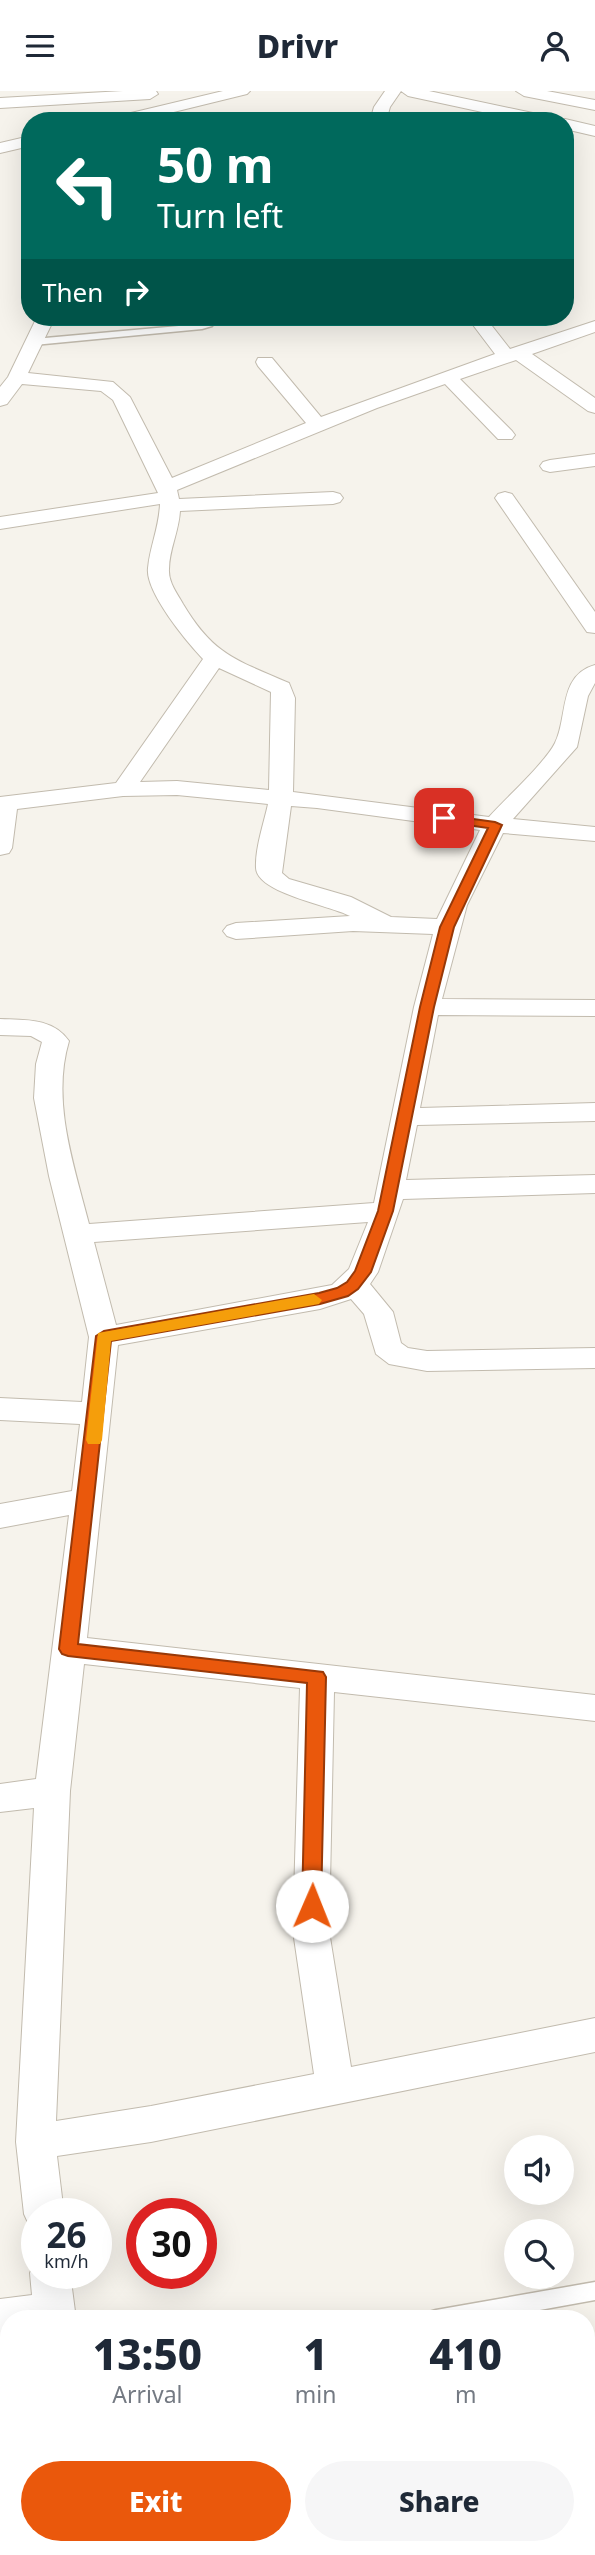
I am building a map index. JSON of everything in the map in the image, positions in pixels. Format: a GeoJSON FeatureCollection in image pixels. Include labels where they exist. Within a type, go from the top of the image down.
{"type":"FeatureCollection","features":[{"type":"Feature","properties":{"kind":"street"},"geometry":{"type":"LineString","coordinates":[[164,112],[242,91]]}},
{"type":"Feature","properties":{"kind":"street"},"geometry":{"type":"LineString","coordinates":[[381,112],[393,91]]}},
{"type":"Feature","properties":{"kind":"street"},"geometry":{"type":"LineString","coordinates":[[408,91],[502,112]]}},
{"type":"Feature","properties":{"kind":"street"},"geometry":{"type":"LineString","coordinates":[[524,91],[595,105]]}},
{"type":"Feature","properties":{"kind":"street"},"geometry":{"type":"LineString","coordinates":[[0,103],[151,93],[144,112]]}},
{"type":"Feature","properties":{"kind":"street"},"geometry":{"type":"LineString","coordinates":[[481,112],[487,109]]}},
{"type":"Feature","properties":{"kind":"street"},"geometry":{"type":"LineString","coordinates":[[574,126],[595,131]]}},
{"type":"Feature","properties":{"kind":"street"},"geometry":{"type":"LineString","coordinates":[[0,148],[21,143]]}},
{"type":"Feature","properties":{"kind":"street"},"geometry":{"type":"LineString","coordinates":[[0,400],[17,378],[42,326]]}},
{"type":"Feature","properties":{"kind":"street"},"geometry":{"type":"LineString","coordinates":[[485,326],[513,355],[595,407]]}},
{"type":"Feature","properties":{"kind":"street"},"geometry":{"type":"LineString","coordinates":[[169,497],[318,426],[447,376],[595,326]]}},
{"type":"Feature","properties":{"kind":"street"},"geometry":{"type":"LineString","coordinates":[[265,362],[318,426]]}},
{"type":"Feature","properties":{"kind":"street"},"geometry":{"type":"LineString","coordinates":[[447,376],[505,435]]}},
{"type":"Feature","properties":{"kind":"street"},"geometry":{"type":"LineString","coordinates":[[17,378],[94,384],[113,389],[121,397],[169,497],[169,529],[158,569],[160,582],[189,632],[215,658],[269,680],[281,688],[284,698],[281,797],[268,868],[270,876],[280,884],[341,902],[383,923]]}},
{"type":"Feature","properties":{"kind":"street"},"geometry":{"type":"LineString","coordinates":[[550,466],[595,460]]}},
{"type":"Feature","properties":{"kind":"street"},"geometry":{"type":"LineString","coordinates":[[0,523],[169,497],[333,498]]}},
{"type":"Feature","properties":{"kind":"street"},"geometry":{"type":"LineString","coordinates":[[505,498],[595,627]]}},
{"type":"Feature","properties":{"kind":"street"},"geometry":{"type":"LineString","coordinates":[[122,789],[215,658]]}},
{"type":"Feature","properties":{"kind":"street"},"geometry":{"type":"LineString","coordinates":[[104,1336],[320,1299],[342,1292],[353,1285],[363,1272],[388,1200],[407,1117],[427,1007],[447,927],[495,825],[565,747],[571,734],[576,694],[586,678],[595,672]]}},
{"type":"Feature","properties":{"kind":"street"},"geometry":{"type":"LineString","coordinates":[[0,848],[3,804],[122,789],[177,788],[281,797],[495,825],[595,834]]}},
{"type":"Feature","properties":{"kind":"street"},"geometry":{"type":"LineString","coordinates":[[236,931],[383,923],[447,927]]}},
{"type":"Feature","properties":{"kind":"street"},"geometry":{"type":"LineString","coordinates":[[427,1007],[595,1008]]}},
{"type":"Feature","properties":{"kind":"street"},"geometry":{"type":"LineString","coordinates":[[0,1027],[35,1028],[52,1035],[56,1041],[49,1064],[48,1098],[62,1176],[104,1336],[52,1791],[36,2142],[42,2198]]}},
{"type":"Feature","properties":{"kind":"street"},"geometry":{"type":"LineString","coordinates":[[407,1117],[595,1112]]}},
{"type":"Feature","properties":{"kind":"street"},"geometry":{"type":"LineString","coordinates":[[78,1234],[388,1200],[595,1184]]}},
{"type":"Feature","properties":{"kind":"street"},"geometry":{"type":"LineString","coordinates":[[353,1285],[373,1302],[383,1317],[387,1347],[400,1357],[427,1361],[595,1358]]}},
{"type":"Feature","properties":{"kind":"street"},"geometry":{"type":"LineString","coordinates":[[0,1409],[96,1414]]}},
{"type":"Feature","properties":{"kind":"street"},"geometry":{"type":"LineString","coordinates":[[0,1517],[87,1500]]}},
{"type":"Feature","properties":{"kind":"street"},"geometry":{"type":"LineString","coordinates":[[68,1649],[595,1708]]}},
{"type":"Feature","properties":{"kind":"street"},"geometry":{"type":"LineString","coordinates":[[317,1677],[311,1931],[335,2087]]}},
{"type":"Feature","properties":{"kind":"street"},"geometry":{"type":"LineString","coordinates":[[0,1798],[52,1791]]}},
{"type":"Feature","properties":{"kind":"street"},"geometry":{"type":"LineString","coordinates":[[36,2142],[150,2124],[595,2035]]}},
{"type":"Feature","properties":{"kind":"street"},"geometry":{"type":"LineString","coordinates":[[26,2310],[53,2301]]}},
{"type":"Feature","properties":{"kind":"lane"},"geometry":{"type":"LineString","coordinates":[[34,342],[202,326]]}},
{"type":"Feature","properties":{"kind":"lane"},"geometry":{"type":"LineString","coordinates":[[487,2310],[595,2291]]}},
{"type":"Feature","properties":{"kind":"slow traffic"},"geometry":{"type":"LineString","coordinates":[[94,1440],[104,1336],[314,1300]]}},
{"type":"Feature","properties":{"kind":"route"},"geometry":{"type":"LineString","coordinates":[[312,1906],[317,1677],[68,1649],[104,1336],[320,1299],[342,1292],[353,1285],[363,1272],[386,1211],[427,1007],[447,927],[455,905],[495,825],[444,818]]}}]}
